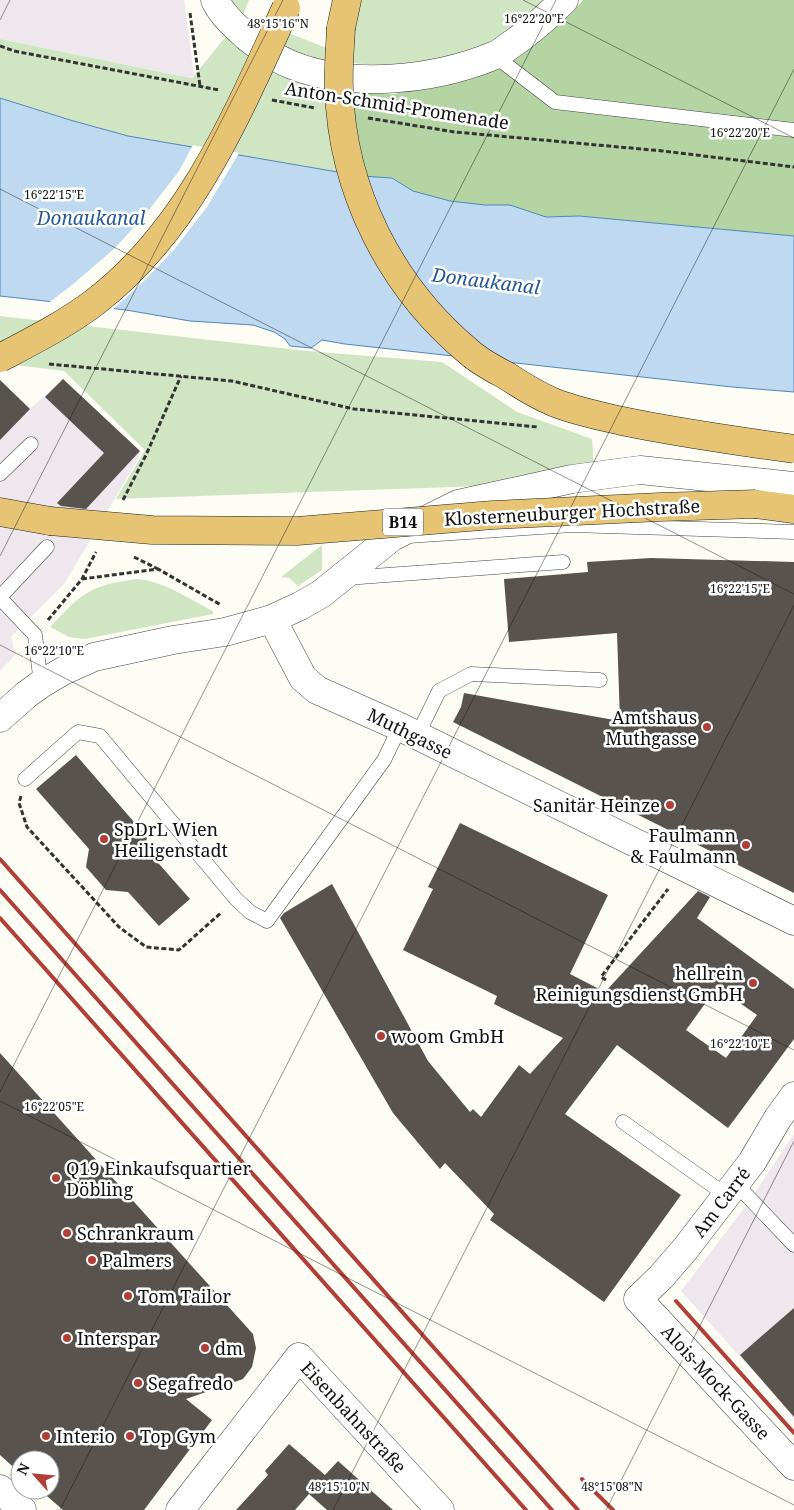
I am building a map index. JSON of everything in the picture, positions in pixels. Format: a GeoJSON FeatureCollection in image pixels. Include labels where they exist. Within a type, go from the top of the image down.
{"type":"FeatureCollection","features":[{"type":"Feature","properties":{"kind":"highway"},"geometry":{"type":"LineString","coordinates":[[347,0],[341,28],[339,89],[345,140],[358,195],[377,239],[407,288],[437,322],[470,354],[517,383],[554,402],[596,415],[653,428],[794,449]]}},
{"type":"Feature","properties":{"kind":"highway"},"geometry":{"type":"LineString","coordinates":[[0,358],[39,337],[95,302],[132,268],[164,232],[195,189],[225,139],[288,4]]}},
{"type":"Feature","properties":{"kind":"highway","name":"B14"},"geometry":{"type":"LineString","coordinates":[[756,504],[794,503]]}},
{"type":"Feature","properties":{"kind":"highway"},"geometry":{"type":"LineString","coordinates":[[756,504],[794,509]]}},
{"type":"Feature","properties":{"kind":"highway","name":"Klosterneuburger Hochstraße"},"geometry":{"type":"LineString","coordinates":[[0,512],[50,521],[152,530],[297,531],[493,515],[756,504]]}},
{"type":"Feature","properties":{"kind":"street"},"geometry":{"type":"LineString","coordinates":[[215,0],[219,8],[235,26],[270,53],[292,65],[354,79],[383,80],[452,69],[495,56],[532,30],[564,0]]}},
{"type":"Feature","properties":{"kind":"street"},"geometry":{"type":"LineString","coordinates":[[0,718],[41,684],[63,671],[94,657],[173,640],[225,632],[272,619],[309,602],[343,578],[392,537],[458,504],[582,478],[640,470],[794,486]]}},
{"type":"Feature","properties":{"kind":"street","name":"Muthgasse"},"geometry":{"type":"LineString","coordinates":[[272,619],[303,678],[317,690],[408,731],[794,921]]}},
{"type":"Feature","properties":{"kind":"street","name":"Am Carré"},"geometry":{"type":"LineString","coordinates":[[638,1299],[661,1278],[752,1162],[778,1118],[794,1096]]}},
{"type":"Feature","properties":{"kind":"street","name":"Alois-Mock-Gasse"},"geometry":{"type":"LineString","coordinates":[[638,1299],[794,1466]]}},
{"type":"Feature","properties":{"kind":"street","name":"Eisenbahnstraße"},"geometry":{"type":"LineString","coordinates":[[180,1510],[299,1357],[440,1510]]}},
{"type":"Feature","properties":{"kind":"street"},"geometry":{"type":"LineString","coordinates":[[0,1490],[22,1510]]}},
{"type":"Feature","properties":{"kind":"lane"},"geometry":{"type":"LineString","coordinates":[[495,56],[555,102],[794,130]]}},
{"type":"Feature","properties":{"kind":"lane"},"geometry":{"type":"LineString","coordinates":[[0,474],[31,444]]}},
{"type":"Feature","properties":{"kind":"lane"},"geometry":{"type":"LineString","coordinates":[[392,537],[572,525],[794,532]]}},
{"type":"Feature","properties":{"kind":"lane"},"geometry":{"type":"LineString","coordinates":[[41,684],[35,635],[0,597],[46,547]]}},
{"type":"Feature","properties":{"kind":"lane"},"geometry":{"type":"LineString","coordinates":[[343,578],[563,562]]}},
{"type":"Feature","properties":{"kind":"lane"},"geometry":{"type":"LineString","coordinates":[[25,779],[78,732],[100,736],[236,899],[250,912],[267,921],[384,760],[440,691],[471,674],[600,680]]}},
{"type":"Feature","properties":{"kind":"lane"},"geometry":{"type":"LineString","coordinates":[[623,1122],[730,1189],[794,1245]]}},
{"type":"Feature","properties":{"kind":"path"},"geometry":{"type":"LineString","coordinates":[[189,10],[200,86]]}},
{"type":"Feature","properties":{"kind":"path"},"geometry":{"type":"LineString","coordinates":[[0,46],[14,51],[229,92]]}},
{"type":"Feature","properties":{"kind":"path","name":"Anton-Schmid-Promenade"},"geometry":{"type":"LineString","coordinates":[[267,99],[315,108]]}},
{"type":"Feature","properties":{"kind":"path","name":"Anton-Schmid-Promenade"},"geometry":{"type":"LineString","coordinates":[[363,117],[455,132],[662,151],[794,166]]}},
{"type":"Feature","properties":{"kind":"path"},"geometry":{"type":"LineString","coordinates":[[48,364],[232,381],[354,409],[545,427]]}},
{"type":"Feature","properties":{"kind":"path"},"geometry":{"type":"LineString","coordinates":[[82,579],[158,569],[221,605]]}},
{"type":"Feature","properties":{"kind":"path"},"geometry":{"type":"LineString","coordinates":[[25,779],[19,803],[27,827],[119,927],[146,947],[179,950],[236,899]]}},
{"type":"Feature","properties":{"kind":"path"},"geometry":{"type":"LineString","coordinates":[[606,980],[601,977],[685,868]]}},
{"type":"Feature","properties":{"kind":"shaded area"},"geometry":{"type":"Polygon","coordinates":[[[0,0],[184,0],[194,75],[190,78],[0,39],[0,0]]]}},
{"type":"Feature","properties":{"kind":"shaded area"},"geometry":{"type":"Polygon","coordinates":[[[63,379],[141,454],[65,583],[11,637],[16,654],[0,671],[0,380],[30,409],[63,379]]]}},
{"type":"Feature","properties":{"kind":"shaded area"},"geometry":{"type":"Polygon","coordinates":[[[794,1134],[794,1417],[681,1291],[745,1207],[794,1134]]]}},
{"type":"Feature","properties":{"kind":"green space"},"geometry":{"type":"Polygon","coordinates":[[[231,0],[249,0],[243,15],[231,0]]]}},
{"type":"Feature","properties":{"kind":"green space"},"geometry":{"type":"Polygon","coordinates":[[[361,0],[548,0],[505,33],[484,46],[473,50],[410,63],[377,65],[353,63],[353,91],[361,176],[128,136],[0,98],[0,39],[190,78],[193,77],[243,15],[324,47],[352,48],[361,0]]]}},
{"type":"Feature","properties":{"kind":"green space"},"geometry":{"type":"Polygon","coordinates":[[[583,0],[794,0],[794,236],[579,216],[546,217],[510,205],[485,205],[450,201],[413,191],[392,178],[361,176],[354,116],[354,92],[394,94],[443,85],[534,44],[573,12],[583,0]]]}},
{"type":"Feature","properties":{"kind":"green space"},"geometry":{"type":"Polygon","coordinates":[[[0,316],[307,351],[442,362],[517,412],[592,439],[595,482],[116,499],[145,450],[64,371],[0,363],[0,316]]]}},
{"type":"Feature","properties":{"kind":"green space"},"geometry":{"type":"Polygon","coordinates":[[[322,545],[322,570],[298,586],[289,578],[281,577],[322,545]]]}},
{"type":"Feature","properties":{"kind":"green space"},"geometry":{"type":"Polygon","coordinates":[[[137,579],[147,580],[167,587],[213,611],[213,614],[85,639],[69,637],[50,627],[70,606],[88,592],[108,584],[137,579]]]}},
{"type":"Feature","properties":{"kind":"water","name":"Donaukanal"},"geometry":{"type":"Polygon","coordinates":[[[0,98],[128,136],[361,176],[392,178],[413,191],[450,201],[485,205],[510,205],[546,217],[579,216],[794,236],[794,392],[732,387],[322,340],[311,348],[290,346],[285,339],[274,332],[253,325],[190,321],[126,310],[0,296],[0,98]]]}},
{"type":"Feature","properties":{"kind":"pier"},"geometry":{"type":"Polygon","coordinates":[[[193,145],[239,153],[207,207],[173,251],[111,311],[47,304],[114,249],[145,215],[179,171],[193,145]]]}},
{"type":"Feature","properties":{"kind":"building"},"geometry":{"type":"Polygon","coordinates":[[[63,379],[140,451],[86,509],[61,506],[57,503],[104,453],[45,397],[63,379]]]}},
{"type":"Feature","properties":{"kind":"building"},"geometry":{"type":"Polygon","coordinates":[[[0,380],[30,409],[0,440],[0,380]]]}},
{"type":"Feature","properties":{"kind":"building","name":"Amtshaus Muthgasse"},"geometry":{"type":"Polygon","coordinates":[[[651,558],[794,562],[794,893],[453,722],[461,707],[464,693],[620,721],[617,633],[509,642],[504,579],[588,572],[587,562],[651,558]]]}},
{"type":"Feature","properties":{"kind":"building","name":"SpDrL Wien Heiligenstadt"},"geometry":{"type":"Polygon","coordinates":[[[76,755],[147,837],[145,848],[190,899],[159,926],[128,892],[106,890],[86,867],[89,849],[36,789],[76,755]]]}},
{"type":"Feature","properties":{"kind":"building"},"geometry":{"type":"Polygon","coordinates":[[[460,823],[608,895],[570,974],[605,992],[698,891],[710,897],[697,918],[794,989],[794,1039],[728,1128],[617,1045],[565,1114],[681,1195],[604,1302],[490,1220],[494,1214],[445,1163],[440,1169],[393,1113],[280,918],[284,913],[332,884],[428,1061],[470,1112],[473,1109],[481,1117],[519,1065],[530,1074],[563,1038],[494,1004],[497,996],[403,950],[433,889],[428,887],[460,823]],[[717,987],[686,1030],[726,1058],[757,1015],[717,987]]]}},
{"type":"Feature","properties":{"kind":"building","name":"Q19 Einkaufsquartier Döbling"},"geometry":{"type":"Polygon","coordinates":[[[0,1053],[253,1334],[256,1348],[252,1367],[243,1379],[186,1399],[212,1420],[144,1510],[63,1510],[52,1500],[60,1500],[60,1450],[10,1450],[10,1464],[0,1455],[0,1053]]]}},
{"type":"Feature","properties":{"kind":"building"},"geometry":{"type":"Polygon","coordinates":[[[794,1308],[794,1417],[740,1355],[794,1308]]]}},
{"type":"Feature","properties":{"kind":"building"},"geometry":{"type":"Polygon","coordinates":[[[289,1444],[325,1475],[338,1461],[393,1510],[327,1510],[309,1494],[295,1510],[236,1510],[268,1475],[265,1471],[289,1444]]]}},
{"type":"Feature","properties":{"kind":"railway"},"geometry":{"type":"LineString","coordinates":[[0,859],[578,1510]]}},
{"type":"Feature","properties":{"kind":"railway"},"geometry":{"type":"LineString","coordinates":[[0,890],[552,1510]]}},
{"type":"Feature","properties":{"kind":"railway"},"geometry":{"type":"LineString","coordinates":[[0,918],[526,1510]]}},
{"type":"Feature","properties":{"kind":"railway"},"geometry":{"type":"LineString","coordinates":[[676,1301],[794,1433]]}},
{"type":"Feature","properties":{"kind":"railway"},"geometry":{"type":"LineString","coordinates":[[582,1479],[613,1510]]}},
{"type":"Feature","properties":{"kind":"place","name":"Amtshaus Muthgasse"},"geometry":{"type":"Point","coordinates":[707,727]}},
{"type":"Feature","properties":{"kind":"place","name":"Sanitär Heinze"},"geometry":{"type":"Point","coordinates":[670,805]}},
{"type":"Feature","properties":{"kind":"place","name":"SpDrL Wien Heiligenstadt"},"geometry":{"type":"Point","coordinates":[104,839]}},
{"type":"Feature","properties":{"kind":"place","name":"Faulmann & Faulmann"},"geometry":{"type":"Point","coordinates":[746,845]}},
{"type":"Feature","properties":{"kind":"place","name":"hellrein Reinigungsdienst GmbH"},"geometry":{"type":"Point","coordinates":[753,983]}},
{"type":"Feature","properties":{"kind":"place","name":"woom GmbH"},"geometry":{"type":"Point","coordinates":[381,1036]}},
{"type":"Feature","properties":{"kind":"place","name":"Q19 Einkaufsquartier Döbling"},"geometry":{"type":"Point","coordinates":[56,1178]}},
{"type":"Feature","properties":{"kind":"place","name":"Schrankraum"},"geometry":{"type":"Point","coordinates":[67,1233]}},
{"type":"Feature","properties":{"kind":"place","name":"Palmers"},"geometry":{"type":"Point","coordinates":[92,1260]}},
{"type":"Feature","properties":{"kind":"place","name":"Tom Tailor"},"geometry":{"type":"Point","coordinates":[128,1296]}},
{"type":"Feature","properties":{"kind":"place","name":"Interspar"},"geometry":{"type":"Point","coordinates":[67,1338]}},
{"type":"Feature","properties":{"kind":"place","name":"dm"},"geometry":{"type":"Point","coordinates":[205,1348]}},
{"type":"Feature","properties":{"kind":"place","name":"Segafredo"},"geometry":{"type":"Point","coordinates":[138,1383]}},
{"type":"Feature","properties":{"kind":"place","name":"Interio"},"geometry":{"type":"Point","coordinates":[46,1436]}},
{"type":"Feature","properties":{"kind":"place","name":"Top Gym"},"geometry":{"type":"Point","coordinates":[130,1436]}}]}
